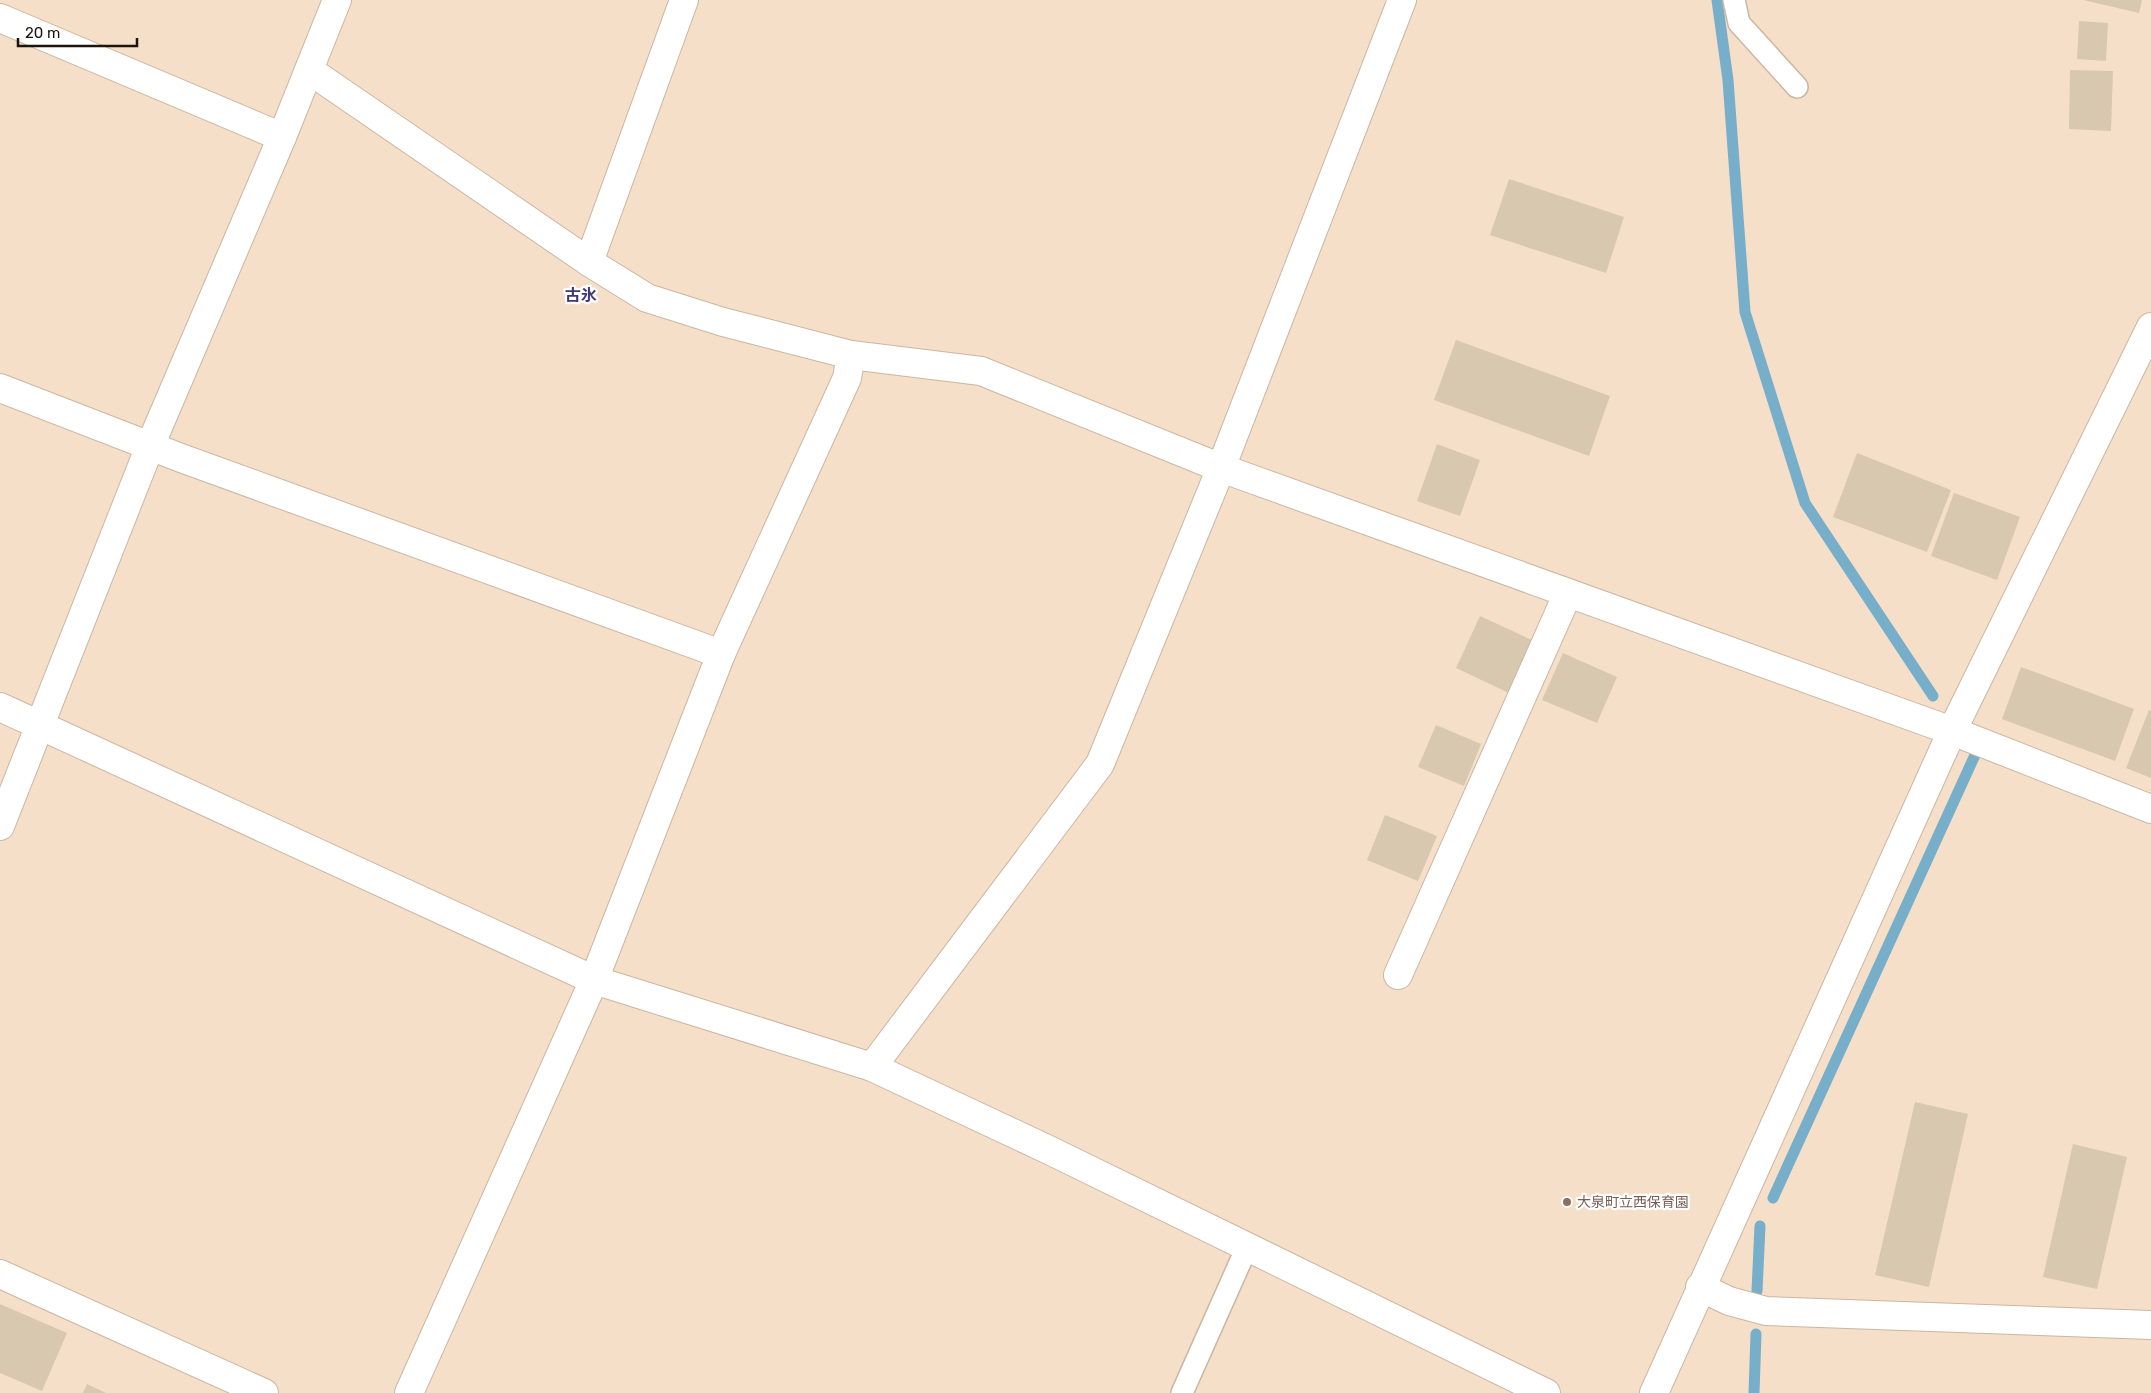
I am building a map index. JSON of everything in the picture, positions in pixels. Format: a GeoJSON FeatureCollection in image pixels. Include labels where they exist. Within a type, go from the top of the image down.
{"type":"FeatureCollection","features":[{"type":"Feature","properties":{"kind":"street"},"geometry":{"type":"LineString","coordinates":[[0,826],[150,446],[282,138],[338,0]]}},
{"type":"Feature","properties":{"kind":"street"},"geometry":{"type":"LineString","coordinates":[[588,262],[684,0]]}},
{"type":"Feature","properties":{"kind":"street"},"geometry":{"type":"LineString","coordinates":[[872,1067],[1100,764],[1221,468],[1402,0]]}},
{"type":"Feature","properties":{"kind":"street"},"geometry":{"type":"LineString","coordinates":[[0,18],[282,138]]}},
{"type":"Feature","properties":{"kind":"street"},"geometry":{"type":"LineString","coordinates":[[309,70],[588,262],[647,298],[697,315],[851,355],[981,371],[1221,468],[1952,731],[2151,809]]}},
{"type":"Feature","properties":{"kind":"street"},"geometry":{"type":"LineString","coordinates":[[1654,1393],[1700,1287],[1952,731],[2151,327]]}},
{"type":"Feature","properties":{"kind":"street"},"geometry":{"type":"LineString","coordinates":[[409,1393],[594,980],[721,654],[846,378],[851,355]]}},
{"type":"Feature","properties":{"kind":"street"},"geometry":{"type":"LineString","coordinates":[[0,388],[150,446],[721,654]]}},
{"type":"Feature","properties":{"kind":"street"},"geometry":{"type":"LineString","coordinates":[[1398,975],[1568,593]]}},
{"type":"Feature","properties":{"kind":"street"},"geometry":{"type":"LineString","coordinates":[[0,707],[594,980],[872,1067],[1546,1393]]}},
{"type":"Feature","properties":{"kind":"street"},"geometry":{"type":"LineString","coordinates":[[0,1274],[264,1393]]}},
{"type":"Feature","properties":{"kind":"street"},"geometry":{"type":"LineString","coordinates":[[1700,1287],[1729,1301],[1766,1311],[2151,1325]]}},
{"type":"Feature","properties":{"kind":"lane"},"geometry":{"type":"LineString","coordinates":[[1734,0],[1739,23],[1797,87]]}},
{"type":"Feature","properties":{"kind":"lane"},"geometry":{"type":"LineString","coordinates":[[1182,1393],[1246,1247]]}},
{"type":"Feature","properties":{"kind":"building"},"geometry":{"type":"Polygon","coordinates":[[[2083,0],[2142,0],[2139,13],[2083,0]]]}},
{"type":"Feature","properties":{"kind":"building"},"geometry":{"type":"Polygon","coordinates":[[[2079,21],[2108,23],[2106,61],[2077,59],[2079,21]]]}},
{"type":"Feature","properties":{"kind":"building"},"geometry":{"type":"Polygon","coordinates":[[[2070,70],[2113,71],[2111,131],[2069,129],[2070,70]]]}},
{"type":"Feature","properties":{"kind":"building"},"geometry":{"type":"Polygon","coordinates":[[[1509,179],[1624,217],[1606,273],[1490,235],[1509,179]]]}},
{"type":"Feature","properties":{"kind":"building"},"geometry":{"type":"Polygon","coordinates":[[[1456,340],[1610,396],[1589,456],[1434,400],[1456,340]]]}},
{"type":"Feature","properties":{"kind":"building"},"geometry":{"type":"Polygon","coordinates":[[[1437,444],[1480,460],[1460,516],[1417,501],[1437,444]]]}},
{"type":"Feature","properties":{"kind":"building"},"geometry":{"type":"Polygon","coordinates":[[[1857,453],[1951,490],[1927,552],[1833,517],[1857,453]]]}},
{"type":"Feature","properties":{"kind":"building"},"geometry":{"type":"Polygon","coordinates":[[[1954,493],[2020,517],[1997,580],[1931,556],[1954,493]]]}},
{"type":"Feature","properties":{"kind":"building"},"geometry":{"type":"Polygon","coordinates":[[[1480,616],[1536,642],[1511,694],[1456,668],[1480,616]]]}},
{"type":"Feature","properties":{"kind":"building"},"geometry":{"type":"Polygon","coordinates":[[[1563,653],[1617,677],[1597,723],[1542,700],[1563,653]]]}},
{"type":"Feature","properties":{"kind":"building"},"geometry":{"type":"Polygon","coordinates":[[[2021,667],[2134,709],[2115,761],[2002,719],[2021,667]]]}},
{"type":"Feature","properties":{"kind":"building"},"geometry":{"type":"Polygon","coordinates":[[[2149,710],[2151,711],[2151,778],[2126,768],[2149,710]]]}},
{"type":"Feature","properties":{"kind":"building"},"geometry":{"type":"Polygon","coordinates":[[[1436,725],[1481,744],[1464,786],[1418,767],[1436,725]]]}},
{"type":"Feature","properties":{"kind":"building"},"geometry":{"type":"Polygon","coordinates":[[[1385,815],[1437,836],[1418,881],[1367,860],[1385,815]]]}},
{"type":"Feature","properties":{"kind":"building"},"geometry":{"type":"Polygon","coordinates":[[[1915,1102],[1968,1114],[1929,1287],[1875,1275],[1915,1102]]]}},
{"type":"Feature","properties":{"kind":"building"},"geometry":{"type":"Polygon","coordinates":[[[2073,1144],[2127,1157],[2097,1289],[2043,1277],[2073,1144]]]}},
{"type":"Feature","properties":{"kind":"building"},"geometry":{"type":"Polygon","coordinates":[[[0,1304],[67,1333],[42,1391],[0,1373],[0,1304]]]}},
{"type":"Feature","properties":{"kind":"building"},"geometry":{"type":"Polygon","coordinates":[[[87,1384],[106,1393],[83,1393],[87,1384]]]}},
{"type":"Feature","properties":{"kind":"waterway"},"geometry":{"type":"LineString","coordinates":[[1717,0],[1728,80],[1745,312],[1805,503],[1933,696]]}},
{"type":"Feature","properties":{"kind":"waterway"},"geometry":{"type":"LineString","coordinates":[[1773,1198],[1975,755]]}},
{"type":"Feature","properties":{"kind":"waterway"},"geometry":{"type":"LineString","coordinates":[[1757,1291],[1760,1226]]}},
{"type":"Feature","properties":{"kind":"waterway"},"geometry":{"type":"LineString","coordinates":[[1754,1393],[1756,1334]]}},
{"type":"Feature","properties":{"kind":"place","name":"大泉町立西保育園"},"geometry":{"type":"Point","coordinates":[1567,1202]}},
{"type":"Feature","properties":{"kind":"district","name":"古氷"},"geometry":{"type":"Point","coordinates":[581,295]}}]}
